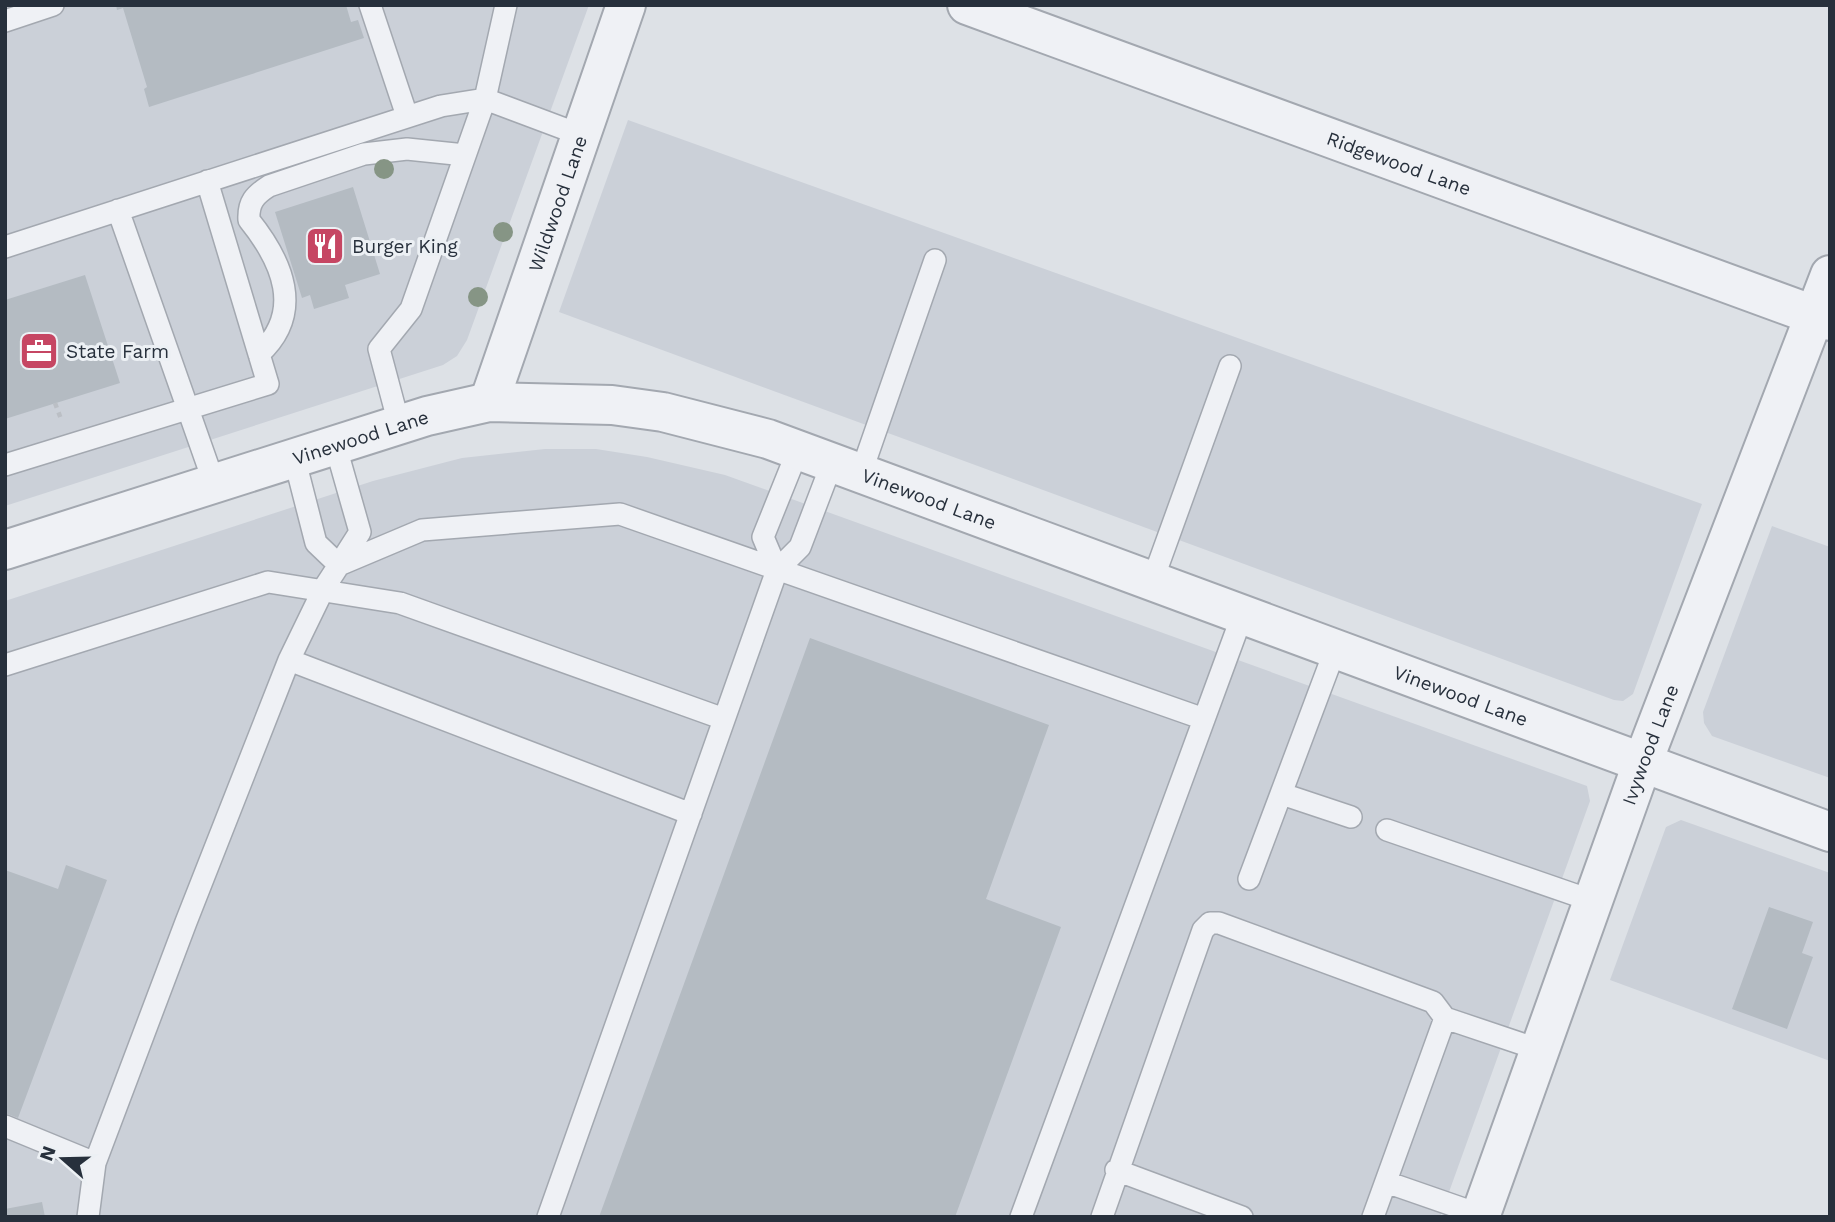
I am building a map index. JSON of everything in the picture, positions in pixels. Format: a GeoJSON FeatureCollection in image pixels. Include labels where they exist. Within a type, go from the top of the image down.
{"type":"FeatureCollection","features":[{"type":"Feature","properties":{"kind":"street","name":"Wildwood Lane"},"geometry":{"type":"LineString","coordinates":[[489,402],[626,5]]}},
{"type":"Feature","properties":{"kind":"street","name":"Ridgewood Lane"},"geometry":{"type":"LineString","coordinates":[[967,5],[1822,319]]}},
{"type":"Feature","properties":{"kind":"street","name":"Ivywood Lane"},"geometry":{"type":"LineString","coordinates":[[1480,1216],[1642,764],[1822,319],[1830,275]]}},
{"type":"Feature","properties":{"kind":"street","name":"Vinewood Lane"},"geometry":{"type":"LineString","coordinates":[[5,550],[335,444],[489,402],[612,405],[663,412],[830,462],[1830,832]]}},
{"type":"Feature","properties":{"kind":"lane"},"geometry":{"type":"LineString","coordinates":[[5,21],[53,5]]}},
{"type":"Feature","properties":{"kind":"lane"},"geometry":{"type":"LineString","coordinates":[[370,5],[407,116]]}},
{"type":"Feature","properties":{"kind":"lane"},"geometry":{"type":"LineString","coordinates":[[399,425],[379,349],[411,309],[485,99],[506,5]]}},
{"type":"Feature","properties":{"kind":"lane"},"geometry":{"type":"LineString","coordinates":[[5,247],[407,116],[485,99],[581,135]]}},
{"type":"Feature","properties":{"kind":"lane"},"geometry":{"type":"LineString","coordinates":[[259,354],[275,339],[285,313],[285,293],[268,247],[248,220],[251,201],[257,194],[269,186],[364,154],[407,149],[465,155]]}},
{"type":"Feature","properties":{"kind":"lane"},"geometry":{"type":"LineString","coordinates":[[5,464],[268,384],[207,181]]}},
{"type":"Feature","properties":{"kind":"lane"},"geometry":{"type":"LineString","coordinates":[[118,210],[214,483]]}},
{"type":"Feature","properties":{"kind":"lane"},"geometry":{"type":"LineString","coordinates":[[548,1217],[777,570],[800,547],[830,462],[935,260]]}},
{"type":"Feature","properties":{"kind":"lane"},"geometry":{"type":"LineString","coordinates":[[1152,582],[1230,366]]}},
{"type":"Feature","properties":{"kind":"lane"},"geometry":{"type":"LineString","coordinates":[[88,1217],[95,1163],[289,660],[324,588],[360,531],[335,444]]}},
{"type":"Feature","properties":{"kind":"lane"},"geometry":{"type":"LineString","coordinates":[[294,457],[316,543],[339,565]]}},
{"type":"Feature","properties":{"kind":"lane"},"geometry":{"type":"LineString","coordinates":[[777,570],[763,537],[830,462]]}},
{"type":"Feature","properties":{"kind":"lane"},"geometry":{"type":"LineString","coordinates":[[339,565],[422,530],[620,514],[1204,719]]}},
{"type":"Feature","properties":{"kind":"lane"},"geometry":{"type":"LineString","coordinates":[[5,665],[268,582],[324,588],[400,603],[724,719]]}},
{"type":"Feature","properties":{"kind":"lane"},"geometry":{"type":"LineString","coordinates":[[1021,1217],[1242,616]]}},
{"type":"Feature","properties":{"kind":"lane"},"geometry":{"type":"LineString","coordinates":[[1249,879],[1335,650]]}},
{"type":"Feature","properties":{"kind":"lane"},"geometry":{"type":"LineString","coordinates":[[289,660],[691,814]]}},
{"type":"Feature","properties":{"kind":"lane"},"geometry":{"type":"LineString","coordinates":[[1282,794],[1351,817]]}},
{"type":"Feature","properties":{"kind":"lane"},"geometry":{"type":"LineString","coordinates":[[1387,830],[1593,901]]}},
{"type":"Feature","properties":{"kind":"lane"},"geometry":{"type":"LineString","coordinates":[[1102,1217],[1116,1170],[1203,930],[1210,923],[1219,923],[1433,1002],[1445,1018],[1540,1050]]}},
{"type":"Feature","properties":{"kind":"lane"},"geometry":{"type":"LineString","coordinates":[[1373,1217],[1445,1018]]}},
{"type":"Feature","properties":{"kind":"lane"},"geometry":{"type":"LineString","coordinates":[[5,1126],[95,1163]]}},
{"type":"Feature","properties":{"kind":"lane"},"geometry":{"type":"LineString","coordinates":[[1116,1170],[1242,1217]]}},
{"type":"Feature","properties":{"kind":"lane"},"geometry":{"type":"LineString","coordinates":[[1386,1182],[1480,1216]]}},
{"type":"Feature","properties":{"kind":"shaded area"},"geometry":{"type":"Polygon","coordinates":[[[5,5],[589,5],[467,340],[457,356],[443,365],[5,506],[5,5]]]}},
{"type":"Feature","properties":{"kind":"shaded area"},"geometry":{"type":"Polygon","coordinates":[[[628,120],[1702,504],[1633,694],[1623,701],[1614,700],[559,312],[628,120]]]}},
{"type":"Feature","properties":{"kind":"shaded area"},"geometry":{"type":"Polygon","coordinates":[[[545,449],[596,449],[647,457],[725,475],[1587,786],[1590,801],[1440,1217],[5,1217],[5,601],[373,481],[462,458],[545,449]]]}},
{"type":"Feature","properties":{"kind":"shaded area"},"geometry":{"type":"Polygon","coordinates":[[[1772,526],[1830,547],[1830,778],[1712,736],[1704,723],[1703,712],[1772,526]]]}},
{"type":"Feature","properties":{"kind":"shaded area"},"geometry":{"type":"Polygon","coordinates":[[[1681,820],[1830,873],[1830,1061],[1610,980],[1666,827],[1681,820]]]}},
{"type":"Feature","properties":{"kind":"building"},"geometry":{"type":"Polygon","coordinates":[[[116,5],[346,5],[351,22],[358,20],[364,38],[149,107],[144,89],[147,87],[123,8],[117,10],[116,5]]]}},
{"type":"Feature","properties":{"kind":"building"},"geometry":{"type":"Polygon","coordinates":[[[353,187],[380,274],[345,285],[349,298],[314,309],[310,295],[302,298],[275,212],[353,187]]]}},
{"type":"Feature","properties":{"kind":"building"},"geometry":{"type":"Polygon","coordinates":[[[85,275],[120,383],[5,419],[5,300],[85,275]]]}},
{"type":"Feature","properties":{"kind":"building"},"geometry":{"type":"Polygon","coordinates":[[[810,638],[1049,725],[986,899],[1061,927],[955,1217],[599,1217],[810,638]]]}},
{"type":"Feature","properties":{"kind":"building"},"geometry":{"type":"Polygon","coordinates":[[[66,865],[107,880],[18,1118],[5,1113],[5,870],[58,889],[66,865]]]}},
{"type":"Feature","properties":{"kind":"building"},"geometry":{"type":"Polygon","coordinates":[[[1769,907],[1813,922],[1802,953],[1813,957],[1787,1029],[1732,1009],[1769,907]]]}},
{"type":"Feature","properties":{"kind":"building"},"geometry":{"type":"Polygon","coordinates":[[[42,1202],[45,1217],[5,1217],[5,1209],[42,1202]]]}},
{"type":"Feature","properties":{"kind":"place","name":"Burger King"},"geometry":{"type":"Point","coordinates":[325,246]}},
{"type":"Feature","properties":{"kind":"place","name":"State Farm"},"geometry":{"type":"Point","coordinates":[39,351]}}]}
